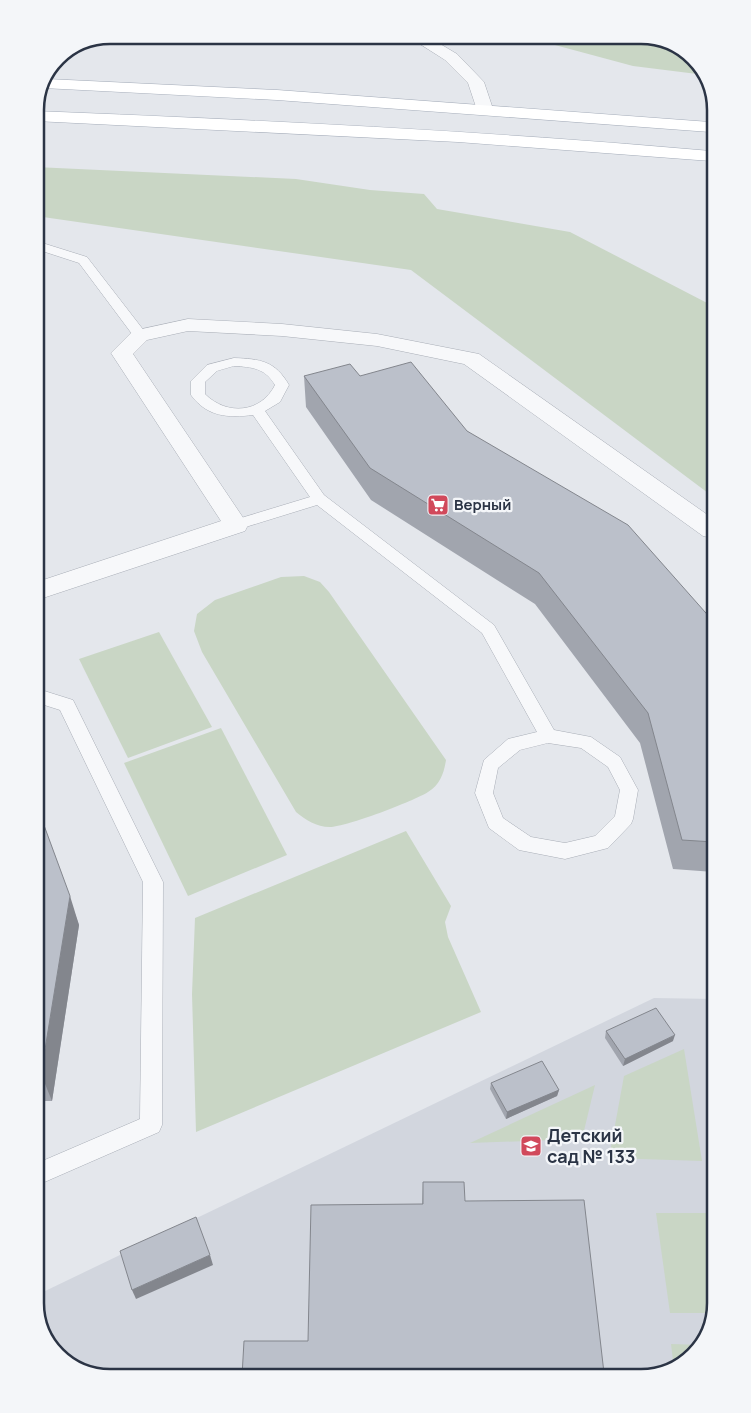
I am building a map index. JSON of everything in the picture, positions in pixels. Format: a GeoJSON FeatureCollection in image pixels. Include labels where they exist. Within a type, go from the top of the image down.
{"type":"FeatureCollection","features":[{"type":"Feature","properties":{"kind":"main road"},"geometry":{"type":"LineString","coordinates":[[50,84],[277,95],[707,127]]}},
{"type":"Feature","properties":{"kind":"main road"},"geometry":{"type":"LineString","coordinates":[[44,116],[204,123],[620,148],[707,156]]}},
{"type":"Feature","properties":{"kind":"street"},"geometry":{"type":"LineString","coordinates":[[429,44],[451,57],[476,82],[484,109]]}},
{"type":"Feature","properties":{"kind":"street"},"geometry":{"type":"LineString","coordinates":[[44,589],[236,525],[122,353],[140,336],[188,325],[282,330],[377,340],[472,359],[707,526]]}},
{"type":"Feature","properties":{"kind":"lane"},"geometry":{"type":"LineString","coordinates":[[44,248],[83,260],[140,336]]}},
{"type":"Feature","properties":{"kind":"lane"},"geometry":{"type":"LineString","coordinates":[[234,362],[258,363],[276,372],[282,385],[276,399],[257,410],[232,413],[210,407],[198,395],[198,380],[212,368],[234,362]]}},
{"type":"Feature","properties":{"kind":"lane"},"geometry":{"type":"LineString","coordinates":[[257,410],[319,499],[488,628],[548,736]]}},
{"type":"Feature","properties":{"kind":"lane"},"geometry":{"type":"LineString","coordinates":[[236,525],[319,499]]}},
{"type":"Feature","properties":{"kind":"lane"},"geometry":{"type":"LineString","coordinates":[[44,698],[67,705],[153,882],[151,1125],[44,1171]]}},
{"type":"Feature","properties":{"kind":"lane"},"geometry":{"type":"LineString","coordinates":[[548,736],[584,742],[614,762],[629,790],[624,819],[601,842],[565,852],[526,844],[496,822],[484,793],[490,764],[514,744],[548,736]]}},
{"type":"Feature","properties":{"kind":"shaded area","name":"Детский сад № 133"},"geometry":{"type":"Polygon","coordinates":[[[654,998],[707,999],[707,1312],[704,1324],[691,1347],[681,1356],[666,1364],[654,1368],[641,1369],[97,1368],[70,1356],[57,1343],[45,1316],[44,1292],[654,998]]]}},
{"type":"Feature","properties":{"kind":"green space"},"geometry":{"type":"Polygon","coordinates":[[[551,44],[654,45],[678,55],[691,66],[696,74],[633,66],[551,44]]]}},
{"type":"Feature","properties":{"kind":"green space"},"geometry":{"type":"Polygon","coordinates":[[[44,167],[296,179],[370,190],[424,194],[437,209],[570,232],[707,303],[707,492],[411,270],[44,217],[44,167]]]}},
{"type":"Feature","properties":{"kind":"green space"},"geometry":{"type":"Polygon","coordinates":[[[304,576],[320,582],[329,592],[446,760],[441,778],[436,786],[428,792],[380,813],[350,823],[330,827],[320,826],[296,812],[202,652],[194,631],[197,614],[215,600],[281,577],[304,576]]]}},
{"type":"Feature","properties":{"kind":"green space"},"geometry":{"type":"Polygon","coordinates":[[[159,632],[212,727],[128,758],[79,659],[159,632]]]}},
{"type":"Feature","properties":{"kind":"green space"},"geometry":{"type":"Polygon","coordinates":[[[221,728],[287,855],[188,896],[124,763],[221,728]]]}},
{"type":"Feature","properties":{"kind":"green space"},"geometry":{"type":"Polygon","coordinates":[[[406,831],[451,906],[445,922],[448,937],[481,1012],[196,1132],[192,994],[195,918],[406,831]]]}},
{"type":"Feature","properties":{"kind":"green space"},"geometry":{"type":"Polygon","coordinates":[[[684,1049],[702,1161],[609,1158],[624,1076],[684,1049]]]}},
{"type":"Feature","properties":{"kind":"green space"},"geometry":{"type":"Polygon","coordinates":[[[595,1085],[582,1139],[470,1143],[595,1085]]]}},
{"type":"Feature","properties":{"kind":"green space"},"geometry":{"type":"Polygon","coordinates":[[[656,1213],[707,1213],[707,1313],[670,1313],[656,1213]]]}},
{"type":"Feature","properties":{"kind":"green space"},"geometry":{"type":"Polygon","coordinates":[[[671,1344],[693,1345],[681,1356],[673,1361],[671,1344]]]}},
{"type":"Feature","properties":{"kind":"building"},"geometry":{"type":"Polygon","coordinates":[[[411,362],[467,431],[628,525],[707,614],[707,842],[682,840],[648,713],[539,573],[370,468],[304,376],[350,364],[360,376],[411,362]]]}},
{"type":"Feature","properties":{"kind":"building"},"geometry":{"type":"Polygon","coordinates":[[[44,825],[70,896],[44,1056],[44,825]]]}},
{"type":"Feature","properties":{"kind":"building"},"geometry":{"type":"Polygon","coordinates":[[[656,1008],[675,1035],[625,1059],[606,1031],[656,1008]]]}},
{"type":"Feature","properties":{"kind":"building"},"geometry":{"type":"Polygon","coordinates":[[[542,1061],[559,1090],[507,1112],[491,1083],[542,1061]]]}},
{"type":"Feature","properties":{"kind":"building"},"geometry":{"type":"Polygon","coordinates":[[[423,1182],[464,1182],[465,1201],[584,1200],[604,1369],[242,1369],[244,1341],[308,1341],[311,1205],[423,1204],[423,1182]]]}},
{"type":"Feature","properties":{"kind":"building"},"geometry":{"type":"Polygon","coordinates":[[[196,1217],[210,1255],[132,1290],[120,1251],[196,1217]]]}},
{"type":"Feature","properties":{"kind":"place","name":"Верный"},"geometry":{"type":"Point","coordinates":[438,505]}},
{"type":"Feature","properties":{"kind":"place","name":"Детский сад № 133"},"geometry":{"type":"Point","coordinates":[531,1146]}}]}
